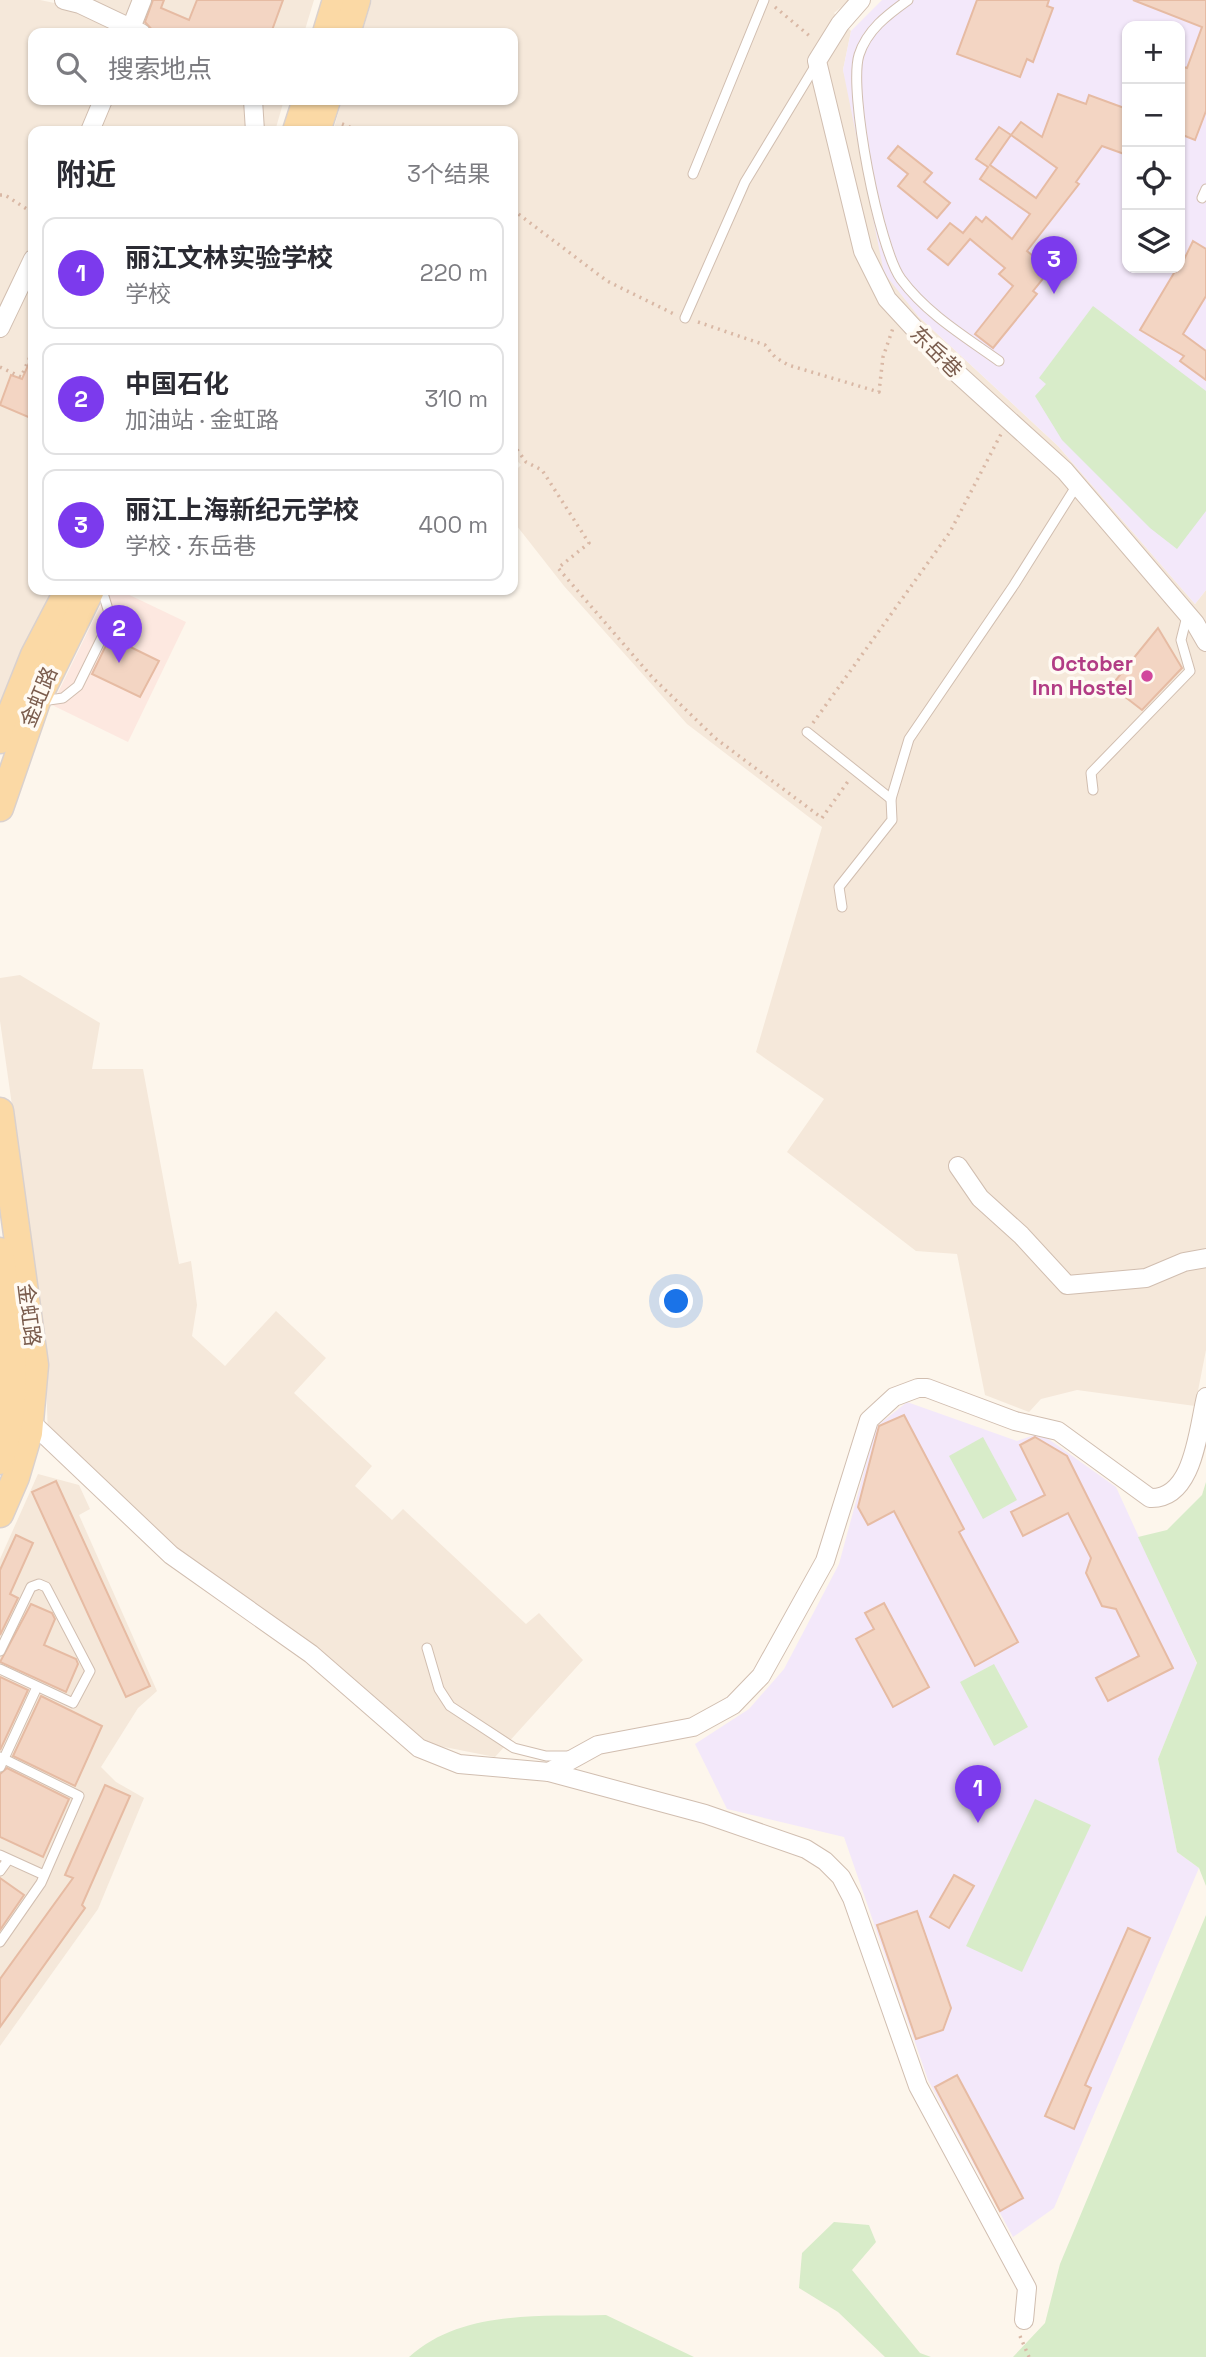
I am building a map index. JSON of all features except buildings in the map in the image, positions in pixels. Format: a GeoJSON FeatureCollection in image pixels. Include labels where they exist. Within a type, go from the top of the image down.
{"type":"FeatureCollection","features":[{"type":"Feature","properties":{"kind":"main road"},"geometry":{"type":"LineString","coordinates":[[328,28],[336,0]]}},
{"type":"Feature","properties":{"kind":"main road"},"geometry":{"type":"LineString","coordinates":[[349,28],[357,0]]}},
{"type":"Feature","properties":{"kind":"main road"},"geometry":{"type":"LineString","coordinates":[[298,126],[304,105]]}},
{"type":"Feature","properties":{"kind":"main road"},"geometry":{"type":"LineString","coordinates":[[319,126],[325,105]]}},
{"type":"Feature","properties":{"kind":"main road","name":"金虹路"},"geometry":{"type":"LineString","coordinates":[[0,740],[34,655],[65,595]]}},
{"type":"Feature","properties":{"kind":"main road","name":"金虹路"},"geometry":{"type":"LineString","coordinates":[[0,808],[36,701],[89,595]]}},
{"type":"Feature","properties":{"kind":"main road","name":"金虹路"},"geometry":{"type":"LineString","coordinates":[[0,1111],[33,1342],[35,1387],[23,1455],[0,1514]]}},
{"type":"Feature","properties":{"kind":"main road","name":"金虹路"},"geometry":{"type":"LineString","coordinates":[[0,1251],[15,1365],[12,1408],[1,1452]]}},
{"type":"Feature","properties":{"kind":"street"},"geometry":{"type":"LineString","coordinates":[[64,0],[80,4],[125,28]]}},
{"type":"Feature","properties":{"kind":"street"},"geometry":{"type":"LineString","coordinates":[[134,28],[142,0]]}},
{"type":"Feature","properties":{"kind":"street"},"geometry":{"type":"LineString","coordinates":[[821,54],[861,0]]}},
{"type":"Feature","properties":{"kind":"street","name":"东岳巷"},"geometry":{"type":"LineString","coordinates":[[821,54],[863,251],[878,285],[897,313],[947,364],[1043,448],[1077,485],[1196,616],[1206,642]]}},
{"type":"Feature","properties":{"kind":"street"},"geometry":{"type":"LineString","coordinates":[[92,126],[101,105]]}},
{"type":"Feature","properties":{"kind":"street"},"geometry":{"type":"LineString","coordinates":[[253,105],[255,126]]}},
{"type":"Feature","properties":{"kind":"street"},"geometry":{"type":"LineString","coordinates":[[0,328],[28,269]]}},
{"type":"Feature","properties":{"kind":"street"},"geometry":{"type":"LineString","coordinates":[[958,1166],[980,1198],[1021,1236],[1067,1285],[1146,1278],[1184,1262],[1206,1258]]}},
{"type":"Feature","properties":{"kind":"street"},"geometry":{"type":"LineString","coordinates":[[549,1772],[598,1745],[693,1727],[733,1706],[748,1692],[761,1676],[825,1561],[869,1420],[894,1397],[918,1388],[928,1388],[1015,1421],[1054,1429],[1150,1498],[1162,1499],[1175,1490],[1188,1468],[1206,1397]]}},
{"type":"Feature","properties":{"kind":"street"},"geometry":{"type":"LineString","coordinates":[[30,1421],[171,1555],[311,1654],[419,1748],[459,1764],[549,1772],[705,1814],[806,1849],[833,1868],[852,1898],[918,2086],[1027,2288],[1024,2320]]}},
{"type":"Feature","properties":{"kind":"lane"},"geometry":{"type":"LineString","coordinates":[[693,174],[766,0]]}},
{"type":"Feature","properties":{"kind":"lane"},"geometry":{"type":"LineString","coordinates":[[908,0],[889,14],[869,35],[856,68],[857,104],[886,251],[901,279],[918,299],[937,317],[999,361]]}},
{"type":"Feature","properties":{"kind":"lane"},"geometry":{"type":"LineString","coordinates":[[685,318],[745,182],[821,54]]}},
{"type":"Feature","properties":{"kind":"lane"},"geometry":{"type":"LineString","coordinates":[[842,907],[839,887],[892,820],[891,799],[909,739],[1014,585],[1077,485]]}},
{"type":"Feature","properties":{"kind":"lane"},"geometry":{"type":"LineString","coordinates":[[36,701],[62,698],[78,686],[111,619],[104,595]]}},
{"type":"Feature","properties":{"kind":"lane"},"geometry":{"type":"LineString","coordinates":[[1093,790],[1091,773],[1190,671],[1181,640],[1196,616]]}},
{"type":"Feature","properties":{"kind":"lane"},"geometry":{"type":"LineString","coordinates":[[807,732],[891,799]]}},
{"type":"Feature","properties":{"kind":"lane"},"geometry":{"type":"LineString","coordinates":[[0,1651],[31,1587],[39,1584],[47,1587],[90,1671],[73,1703],[0,1669]]}},
{"type":"Feature","properties":{"kind":"lane"},"geometry":{"type":"LineString","coordinates":[[427,1648],[439,1689],[450,1706],[497,1740],[531,1754],[579,1756]]}},
{"type":"Feature","properties":{"kind":"lane"},"geometry":{"type":"LineString","coordinates":[[0,1942],[44,1875],[79,1796],[1,1761],[37,1687]]}},
{"type":"Feature","properties":{"kind":"lane"},"geometry":{"type":"LineString","coordinates":[[0,1871],[4,1857],[44,1875]]}},
{"type":"Feature","properties":{"kind":"path"},"geometry":{"type":"LineString","coordinates":[[766,0],[821,54]]}},
{"type":"Feature","properties":{"kind":"path"},"geometry":{"type":"LineString","coordinates":[[0,195],[5,195],[28,211]]}},
{"type":"Feature","properties":{"kind":"path"},"geometry":{"type":"LineString","coordinates":[[879,392],[883,358],[897,313]]}},
{"type":"Feature","properties":{"kind":"path"},"geometry":{"type":"LineString","coordinates":[[0,367],[21,377],[28,361]]}},
{"type":"Feature","properties":{"kind":"path"},"geometry":{"type":"LineString","coordinates":[[807,732],[950,532],[989,453],[1010,420]]}},
{"type":"Feature","properties":{"kind":"path"},"geometry":{"type":"LineString","coordinates":[[518,451],[526,462],[542,470],[589,543],[558,568],[652,677],[715,738],[822,818],[856,769]]}},
{"type":"Feature","properties":{"kind":"shaded area"},"geometry":{"type":"Polygon","coordinates":[[[0,0],[40,0],[69,6],[117,28],[28,28],[28,105],[245,105],[247,126],[28,126],[28,595],[54,595],[0,703],[0,0]]]}},
{"type":"Feature","properties":{"kind":"shaded area"},"geometry":{"type":"Polygon","coordinates":[[[77,0],[314,0],[306,28],[141,28],[77,0]]]}},
{"type":"Feature","properties":{"kind":"shaded area"},"geometry":{"type":"Polygon","coordinates":[[[372,0],[850,0],[834,13],[851,31],[843,70],[918,316],[1058,446],[1195,604],[1206,590],[1206,1350],[1195,1406],[1077,1390],[1041,1399],[1029,1412],[985,1395],[957,1254],[916,1251],[787,1152],[824,1099],[756,1052],[822,827],[687,724],[564,586],[518,527],[518,468],[521,465],[518,462],[518,126],[334,126],[341,105],[518,105],[518,28],[364,28],[372,0]]]}},
{"type":"Feature","properties":{"kind":"shaded area"},"geometry":{"type":"Polygon","coordinates":[[[882,0],[1206,0],[1206,590],[1195,604],[1058,446],[918,316],[884,273],[843,70],[851,31],[882,0]]]}},
{"type":"Feature","properties":{"kind":"shaded area"},"geometry":{"type":"Polygon","coordinates":[[[262,105],[283,105],[276,126],[260,126],[262,105]]]}},
{"type":"Feature","properties":{"kind":"shaded area"},"geometry":{"type":"Polygon","coordinates":[[[106,595],[129,595],[186,622],[128,742],[52,705],[106,595]]]}},
{"type":"Feature","properties":{"kind":"shaded area"},"geometry":{"type":"Polygon","coordinates":[[[20,975],[100,1023],[92,1069],[143,1069],[179,1264],[191,1261],[197,1305],[192,1336],[225,1366],[276,1311],[326,1358],[294,1393],[372,1466],[355,1486],[392,1520],[403,1509],[526,1624],[539,1613],[583,1660],[495,1757],[429,1744],[318,1650],[181,1560],[48,1435],[44,1330],[0,1021],[0,978],[20,975]]]}},
{"type":"Feature","properties":{"kind":"shaded area"},"geometry":{"type":"Polygon","coordinates":[[[907,1402],[1017,1441],[1040,1433],[1116,1487],[1197,1664],[1158,1759],[1177,1852],[1199,1868],[1054,2208],[1013,2237],[928,2080],[844,1837],[727,1809],[695,1744],[749,1709],[784,1669],[839,1564],[876,1427],[907,1402]]]}},
{"type":"Feature","properties":{"kind":"shaded area"},"geometry":{"type":"Polygon","coordinates":[[[38,1474],[79,1485],[90,1509],[79,1515],[157,1691],[138,1708],[101,1767],[116,1782],[144,1798],[98,1909],[0,2046],[0,1559],[38,1474]]]}},
{"type":"Feature","properties":{"kind":"green space"},"geometry":{"type":"Polygon","coordinates":[[[1093,306],[1206,391],[1206,511],[1177,549],[1150,528],[1062,440],[1035,396],[1046,384],[1039,378],[1093,306]]]}},
{"type":"Feature","properties":{"kind":"green space"},"geometry":{"type":"Polygon","coordinates":[[[983,1437],[1017,1500],[983,1519],[949,1456],[983,1437]]]}},
{"type":"Feature","properties":{"kind":"green space"},"geometry":{"type":"Polygon","coordinates":[[[1206,1482],[1206,1886],[1199,1868],[1177,1852],[1158,1759],[1197,1663],[1138,1537],[1167,1530],[1202,1495],[1206,1482]]]}},
{"type":"Feature","properties":{"kind":"green space"},"geometry":{"type":"Polygon","coordinates":[[[994,1664],[1028,1727],[994,1746],[960,1682],[994,1664]]]}},
{"type":"Feature","properties":{"kind":"green space"},"geometry":{"type":"Polygon","coordinates":[[[1035,1799],[1091,1825],[1022,1972],[966,1946],[1035,1799]]]}},
{"type":"Feature","properties":{"kind":"green space"},"geometry":{"type":"Polygon","coordinates":[[[1206,1915],[1206,2357],[1013,2357],[1045,2323],[1060,2264],[1206,1915]]]}},
{"type":"Feature","properties":{"kind":"green space"},"geometry":{"type":"Polygon","coordinates":[[[834,2222],[869,2225],[876,2242],[852,2270],[920,2353],[931,2357],[885,2357],[838,2312],[799,2288],[802,2253],[834,2222]]]}},
{"type":"Feature","properties":{"kind":"green space"},"geometry":{"type":"Polygon","coordinates":[[[606,2315],[694,2357],[409,2357],[430,2341],[477,2323],[529,2317],[606,2315]]]}},
{"type":"Feature","properties":{"kind":"place","name":"丽江上海新纪元学校"},"geometry":{"type":"Point","coordinates":[1054,294]}},
{"type":"Feature","properties":{"kind":"place","name":"中国石化"},"geometry":{"type":"Point","coordinates":[119,663]}},
{"type":"Feature","properties":{"kind":"place","name":"October Inn Hostel"},"geometry":{"type":"Point","coordinates":[1147,676]}},
{"type":"Feature","properties":{"kind":"place","name":"丽江文林实验学校"},"geometry":{"type":"Point","coordinates":[978,1823]}}]}
